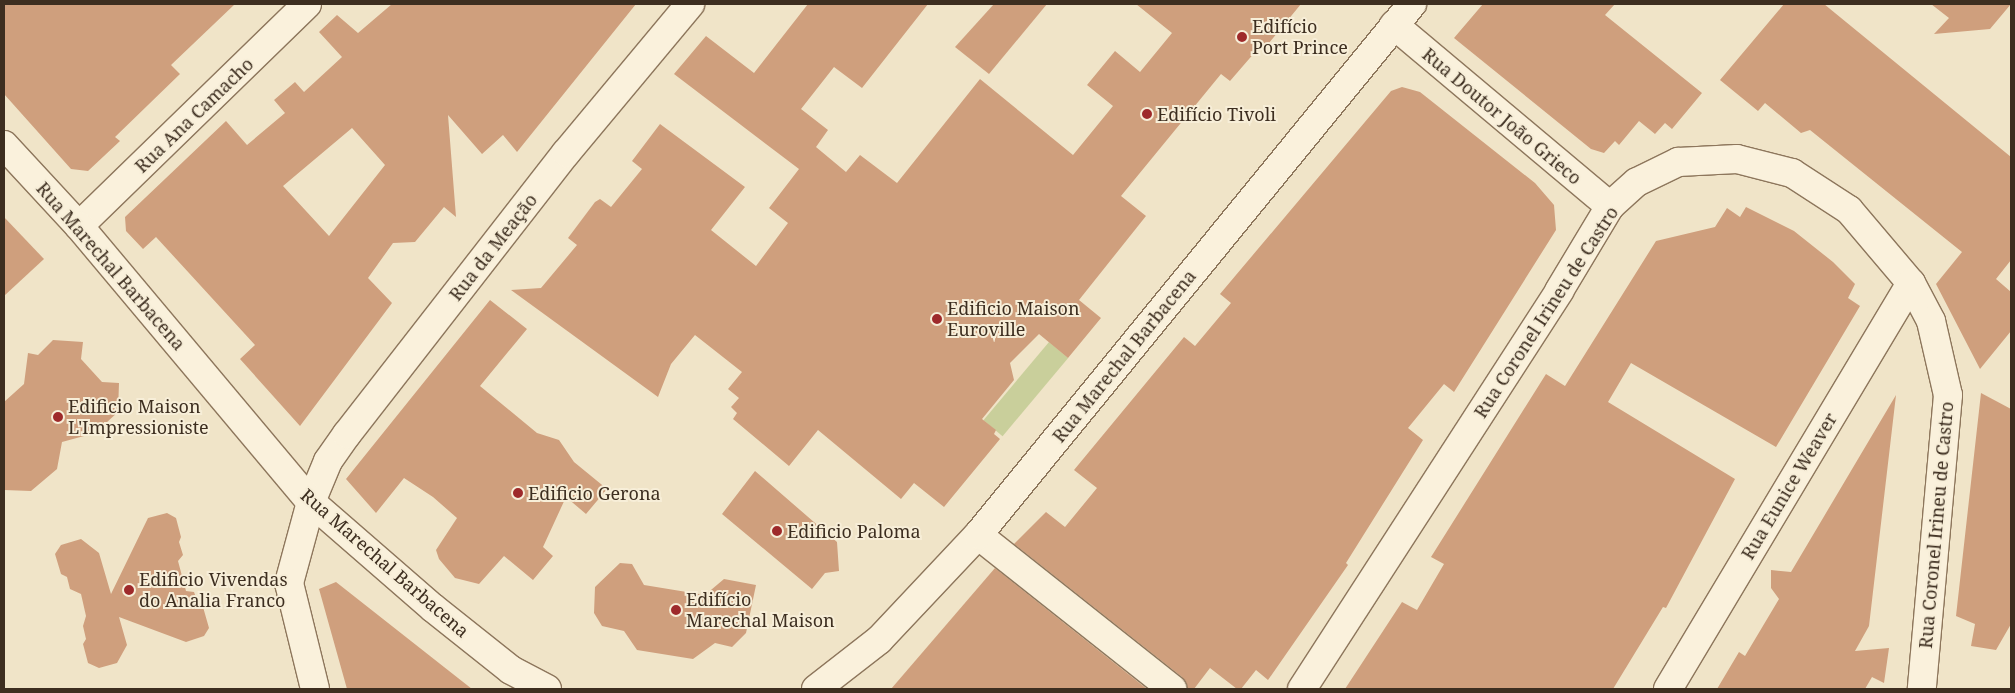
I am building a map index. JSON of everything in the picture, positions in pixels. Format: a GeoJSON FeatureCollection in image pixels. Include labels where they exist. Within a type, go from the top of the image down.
{"type":"FeatureCollection","features":[{"type":"Feature","properties":{"kind":"street","name":"Rua Ana Camacho"},"geometry":{"type":"LineString","coordinates":[[79,226],[308,4]]}},
{"type":"Feature","properties":{"kind":"street","name":"Rua da Meação"},"geometry":{"type":"LineString","coordinates":[[315,689],[289,583],[311,502],[328,461],[347,434],[566,154],[690,4]]}},
{"type":"Feature","properties":{"kind":"street","name":"Rua Marechal Barbacena"},"geometry":{"type":"LineString","coordinates":[[816,689],[879,640],[978,535],[1412,4]]}},
{"type":"Feature","properties":{"kind":"street","name":"Rua Doutor João Grieco"},"geometry":{"type":"LineString","coordinates":[[1394,25],[1610,206]]}},
{"type":"Feature","properties":{"kind":"street","name":"Rua Marechal Barbacena"},"geometry":{"type":"LineString","coordinates":[[4,145],[79,226],[311,502],[433,608],[511,670],[547,689]]}},
{"type":"Feature","properties":{"kind":"street","name":"Rua Coronel Irineu de Castro"},"geometry":{"type":"LineString","coordinates":[[1302,689],[1554,299],[1610,206],[1636,182],[1678,162],[1736,159],[1792,174],[1849,210],[1911,283],[1931,320],[1948,395],[1922,689]]}},
{"type":"Feature","properties":{"kind":"street","name":"Rua Eunice Weaver"},"geometry":{"type":"LineString","coordinates":[[1668,689],[1911,283]]}},
{"type":"Feature","properties":{"kind":"street"},"geometry":{"type":"LineString","coordinates":[[978,535],[1172,689]]}},
{"type":"Feature","properties":{"kind":"green space"},"geometry":{"type":"Polygon","coordinates":[[[1049,342],[1068,358],[1003,436],[983,420],[1049,342]]]}},
{"type":"Feature","properties":{"kind":"building"},"geometry":{"type":"Polygon","coordinates":[[[4,4],[235,4],[171,65],[180,74],[115,137],[120,141],[88,171],[71,169],[4,94],[4,4]]]}},
{"type":"Feature","properties":{"kind":"building"},"geometry":{"type":"Polygon","coordinates":[[[392,4],[636,4],[517,152],[503,135],[482,154],[448,115],[456,217],[444,207],[415,242],[393,243],[368,278],[392,303],[300,426],[240,359],[255,345],[156,237],[143,249],[126,231],[125,217],[226,121],[247,145],[285,113],[274,100],[295,82],[304,92],[342,57],[319,32],[337,15],[358,33],[392,4]],[[352,128],[283,186],[329,236],[385,165],[352,128]]]}},
{"type":"Feature","properties":{"kind":"building"},"geometry":{"type":"Polygon","coordinates":[[[808,4],[928,4],[862,88],[834,67],[801,109],[828,130],[816,147],[846,172],[860,155],[897,183],[980,79],[1073,155],[1113,106],[1087,85],[1115,51],[1140,72],[1172,33],[1136,4],[1301,4],[1269,43],[1262,44],[1230,81],[1221,74],[1121,196],[1146,216],[1079,300],[1101,318],[1068,358],[1039,334],[1010,363],[1014,380],[982,419],[996,430],[994,434],[1000,439],[944,507],[914,483],[901,499],[818,430],[789,466],[733,419],[737,413],[731,407],[739,398],[728,389],[742,372],[695,335],[671,364],[658,397],[511,290],[541,288],[577,245],[568,238],[595,202],[600,199],[611,207],[642,169],[632,161],[660,124],[745,187],[711,230],[756,266],[788,223],[769,208],[799,169],[674,74],[706,36],[754,73],[808,4]]]}},
{"type":"Feature","properties":{"kind":"building"},"geometry":{"type":"Polygon","coordinates":[[[994,4],[1047,4],[989,74],[955,47],[994,4]]]}},
{"type":"Feature","properties":{"kind":"building"},"geometry":{"type":"Polygon","coordinates":[[[1483,4],[1615,4],[1605,15],[1702,93],[1672,129],[1665,123],[1655,134],[1639,121],[1619,145],[1615,141],[1604,153],[1591,149],[1454,38],[1483,4]]]}},
{"type":"Feature","properties":{"kind":"building"},"geometry":{"type":"Polygon","coordinates":[[[1784,4],[1824,4],[2011,157],[2011,260],[1996,279],[2011,292],[2011,331],[1980,369],[1936,284],[1962,252],[1810,130],[1801,133],[1765,103],[1758,111],[1720,80],[1784,4]]]}},
{"type":"Feature","properties":{"kind":"building"},"geometry":{"type":"Polygon","coordinates":[[[1931,4],[2011,4],[1990,29],[1934,34],[1949,18],[1931,4]]]}},
{"type":"Feature","properties":{"kind":"building"},"geometry":{"type":"Polygon","coordinates":[[[1402,87],[1420,92],[1535,183],[1554,205],[1556,230],[1454,392],[1444,384],[1408,428],[1423,440],[1346,563],[1348,565],[1268,680],[1256,670],[1241,689],[1237,689],[1210,668],[1194,689],[1187,689],[1182,677],[1014,544],[1046,512],[1065,527],[1097,488],[1074,470],[1184,337],[1195,346],[1231,303],[1220,294],[1391,91],[1402,87]]]}},
{"type":"Feature","properties":{"kind":"building"},"geometry":{"type":"Polygon","coordinates":[[[1746,207],[1794,231],[1833,262],[1855,284],[1848,298],[1860,306],[1776,447],[1631,363],[1608,402],[1735,479],[1666,608],[1663,607],[1613,689],[1345,689],[1402,602],[1417,610],[1444,564],[1431,557],[1546,374],[1565,386],[1656,241],[1715,227],[1727,208],[1740,217],[1746,207]]]}},
{"type":"Feature","properties":{"kind":"building"},"geometry":{"type":"Polygon","coordinates":[[[4,217],[44,259],[4,296],[4,217]]]}},
{"type":"Feature","properties":{"kind":"building"},"geometry":{"type":"Polygon","coordinates":[[[490,300],[527,329],[480,386],[537,433],[559,440],[574,462],[607,489],[586,514],[566,497],[543,547],[553,556],[533,580],[504,556],[479,584],[455,578],[439,559],[436,550],[457,518],[433,497],[404,478],[376,513],[346,479],[490,300]]]}},
{"type":"Feature","properties":{"kind":"building","name":"Edificio Maison L'Impressioniste"},"geometry":{"type":"Polygon","coordinates":[[[53,340],[83,342],[81,359],[102,382],[119,383],[118,412],[95,433],[62,442],[57,469],[31,491],[4,490],[4,402],[24,384],[28,353],[38,355],[53,340]]]}},
{"type":"Feature","properties":{"kind":"building"},"geometry":{"type":"Polygon","coordinates":[[[1981,393],[2011,409],[2011,624],[1996,650],[1971,646],[1975,624],[1956,616],[1981,393]]]}},
{"type":"Feature","properties":{"kind":"building"},"geometry":{"type":"Polygon","coordinates":[[[1896,395],[1869,626],[1855,651],[1889,648],[1884,683],[1872,677],[1865,689],[1717,689],[1739,652],[1745,656],[1779,599],[1771,588],[1771,570],[1791,572],[1896,395]]]}},
{"type":"Feature","properties":{"kind":"building","name":"Edificio Paloma"},"geometry":{"type":"Polygon","coordinates":[[[755,471],[837,542],[839,571],[825,573],[812,589],[722,514],[755,471]]]}},
{"type":"Feature","properties":{"kind":"building","name":"Edificio Vivendas do Analia Franco"},"geometry":{"type":"Polygon","coordinates":[[[167,513],[176,518],[181,537],[179,542],[183,555],[178,561],[186,591],[194,592],[199,606],[203,607],[209,628],[204,636],[186,642],[119,617],[127,645],[117,663],[99,668],[88,663],[83,644],[86,639],[83,626],[86,616],[81,594],[70,589],[67,577],[61,574],[55,554],[61,545],[81,539],[99,553],[111,594],[148,518],[167,513]]]}},
{"type":"Feature","properties":{"kind":"building","name":"Edifício Marechal Maison"},"geometry":{"type":"Polygon","coordinates":[[[620,563],[632,564],[644,585],[705,595],[724,579],[756,585],[746,633],[732,647],[715,643],[693,659],[637,650],[624,631],[602,626],[594,613],[595,587],[620,563]]]}},
{"type":"Feature","properties":{"kind":"building"},"geometry":{"type":"Polygon","coordinates":[[[995,568],[1147,689],[891,689],[995,568]]]}},
{"type":"Feature","properties":{"kind":"building"},"geometry":{"type":"Polygon","coordinates":[[[336,582],[472,689],[347,689],[319,589],[336,582]]]}},
{"type":"Feature","properties":{"kind":"place","name":"Edifício Port Prince"},"geometry":{"type":"Point","coordinates":[1242,37]}},
{"type":"Feature","properties":{"kind":"place","name":"Edifício Tivoli"},"geometry":{"type":"Point","coordinates":[1147,114]}},
{"type":"Feature","properties":{"kind":"place","name":"Edificio Maison Euroville"},"geometry":{"type":"Point","coordinates":[937,319]}},
{"type":"Feature","properties":{"kind":"place","name":"Edificio Maison L'Impressioniste"},"geometry":{"type":"Point","coordinates":[58,417]}},
{"type":"Feature","properties":{"kind":"place","name":"Edificio Gerona"},"geometry":{"type":"Point","coordinates":[518,493]}},
{"type":"Feature","properties":{"kind":"place","name":"Edificio Paloma"},"geometry":{"type":"Point","coordinates":[777,531]}},
{"type":"Feature","properties":{"kind":"place","name":"Edificio Vivendas do Analia Franco"},"geometry":{"type":"Point","coordinates":[129,590]}},
{"type":"Feature","properties":{"kind":"place","name":"Edifício Marechal Maison"},"geometry":{"type":"Point","coordinates":[676,610]}}]}
